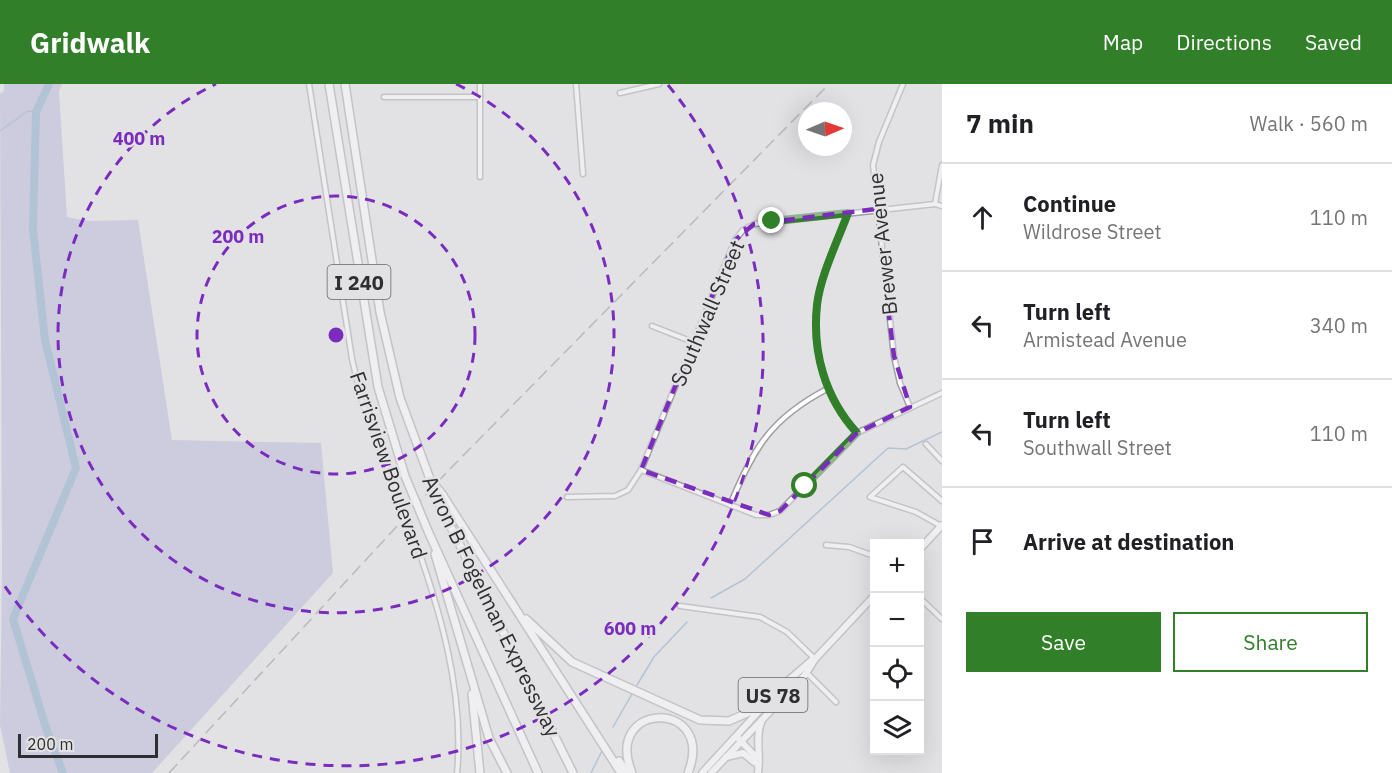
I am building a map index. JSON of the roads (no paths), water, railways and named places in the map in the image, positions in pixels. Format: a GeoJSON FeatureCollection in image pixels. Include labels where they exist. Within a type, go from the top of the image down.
{"type":"FeatureCollection","features":[{"type":"Feature","properties":{"kind":"highway","name":"Avron B Fogelman Expressway"},"geometry":{"type":"LineString","coordinates":[[329,84],[378,387],[405,476],[537,773]]}},
{"type":"Feature","properties":{"kind":"highway","name":"Avron B Fogelman Expressway"},"geometry":{"type":"LineString","coordinates":[[345,84],[380,312],[400,398],[439,503],[573,773]]}},
{"type":"Feature","properties":{"kind":"highway"},"geometry":{"type":"LineString","coordinates":[[430,479],[442,494],[621,773]]}},
{"type":"Feature","properties":{"kind":"highway"},"geometry":{"type":"LineString","coordinates":[[430,534],[489,738],[507,773]]}},
{"type":"Feature","properties":{"kind":"highway"},"geometry":{"type":"LineString","coordinates":[[513,605],[549,644],[572,662],[690,716],[720,723],[737,719],[763,706]]}},
{"type":"Feature","properties":{"kind":"highway"},"geometry":{"type":"LineString","coordinates":[[540,648],[629,773]]}},
{"type":"Feature","properties":{"kind":"highway"},"geometry":{"type":"LineString","coordinates":[[469,674],[480,773]]}},
{"type":"Feature","properties":{"kind":"highway"},"geometry":{"type":"LineString","coordinates":[[629,773],[626,754],[631,733],[640,723],[658,717],[676,721],[689,734],[693,752],[688,773]]}},
{"type":"Feature","properties":{"kind":"main road"},"geometry":{"type":"LineString","coordinates":[[924,545],[942,525]]}},
{"type":"Feature","properties":{"kind":"main road","name":"US 78"},"geometry":{"type":"LineString","coordinates":[[702,773],[738,738],[762,719],[870,600]]}},
{"type":"Feature","properties":{"kind":"main road","name":"US 78"},"geometry":{"type":"LineString","coordinates":[[711,773],[726,757],[763,706],[801,667],[815,659]]}},
{"type":"Feature","properties":{"kind":"main road"},"geometry":{"type":"LineString","coordinates":[[758,773],[761,749],[758,733],[762,719]]}},
{"type":"Feature","properties":{"kind":"main road"},"geometry":{"type":"LineString","coordinates":[[738,738],[754,755],[758,773]]}},
{"type":"Feature","properties":{"kind":"main road"},"geometry":{"type":"LineString","coordinates":[[726,757],[739,753],[748,755],[758,773]]}},
{"type":"Feature","properties":{"kind":"street","name":"Farrisview Boulevard"},"geometry":{"type":"LineString","coordinates":[[309,84],[352,359],[362,401],[430,585],[451,672],[458,726],[457,773]]}},
{"type":"Feature","properties":{"kind":"street"},"geometry":{"type":"LineString","coordinates":[[480,84],[480,177]]}},
{"type":"Feature","properties":{"kind":"street"},"geometry":{"type":"LineString","coordinates":[[576,84],[583,174]]}},
{"type":"Feature","properties":{"kind":"street"},"geometry":{"type":"LineString","coordinates":[[620,93],[657,84]]}},
{"type":"Feature","properties":{"kind":"street","name":"Brewer Avenue"},"geometry":{"type":"LineString","coordinates":[[903,84],[879,142],[873,165],[876,209],[894,356],[900,383],[910,407]]}},
{"type":"Feature","properties":{"kind":"street"},"geometry":{"type":"LineString","coordinates":[[384,97],[480,97]]}},
{"type":"Feature","properties":{"kind":"street"},"geometry":{"type":"LineString","coordinates":[[935,204],[942,165]]}},
{"type":"Feature","properties":{"kind":"street","name":"Southwall Street"},"geometry":{"type":"LineString","coordinates":[[567,497],[615,496],[628,490],[640,471],[735,240],[743,230],[754,224],[772,221],[876,209],[935,204],[942,206]]}},
{"type":"Feature","properties":{"kind":"street"},"geometry":{"type":"LineString","coordinates":[[848,213],[817,303],[819,361],[827,389],[842,417],[857,433]]}},
{"type":"Feature","properties":{"kind":"street"},"geometry":{"type":"LineString","coordinates":[[652,326],[693,342]]}},
{"type":"Feature","properties":{"kind":"street"},"geometry":{"type":"LineString","coordinates":[[730,506],[754,451],[769,432],[799,404],[827,389]]}},
{"type":"Feature","properties":{"kind":"street"},"geometry":{"type":"LineString","coordinates":[[640,471],[756,515],[769,515],[780,512],[857,433],[942,393]]}},
{"type":"Feature","properties":{"kind":"street"},"geometry":{"type":"LineString","coordinates":[[926,444],[942,461]]}},
{"type":"Feature","properties":{"kind":"street"},"geometry":{"type":"LineString","coordinates":[[942,501],[903,467],[870,497],[916,512],[942,525]]}},
{"type":"Feature","properties":{"kind":"street"},"geometry":{"type":"LineString","coordinates":[[826,544],[849,547],[870,555]]}},
{"type":"Feature","properties":{"kind":"street"},"geometry":{"type":"LineString","coordinates":[[924,602],[942,619]]}},
{"type":"Feature","properties":{"kind":"street"},"geometry":{"type":"LineString","coordinates":[[680,606],[760,617],[788,632],[815,659]]}},
{"type":"Feature","properties":{"kind":"street"},"geometry":{"type":"LineString","coordinates":[[807,672],[836,702]]}},
{"type":"Feature","properties":{"kind":"waterway"},"geometry":{"type":"LineString","coordinates":[[49,84],[36,112],[33,229],[45,340],[76,468],[13,619],[46,728],[63,773]]}},
{"type":"Feature","properties":{"kind":"waterway"},"geometry":{"type":"LineString","coordinates":[[0,131],[28,111],[36,112]]}},
{"type":"Feature","properties":{"kind":"waterway"},"geometry":{"type":"LineString","coordinates":[[711,598],[745,579],[888,448],[906,449],[942,432]]}},
{"type":"Feature","properties":{"kind":"waterway"},"geometry":{"type":"LineString","coordinates":[[637,685],[654,657],[687,622]]}},
{"type":"Feature","properties":{"kind":"waterway"},"geometry":{"type":"LineString","coordinates":[[613,727],[632,694]]}},
{"type":"Feature","properties":{"kind":"waterway"},"geometry":{"type":"LineString","coordinates":[[591,773],[602,751]]}},
{"type":"Feature","properties":{"kind":"railway"},"geometry":{"type":"LineString","coordinates":[[169,773],[447,472],[829,84]]}}]}
